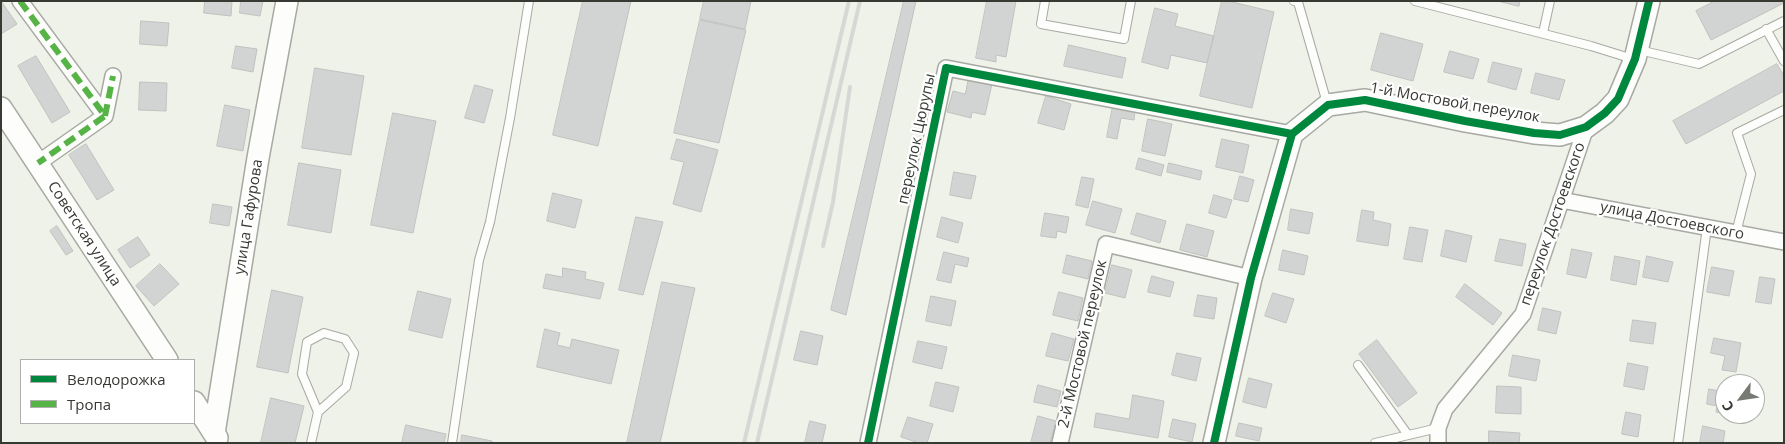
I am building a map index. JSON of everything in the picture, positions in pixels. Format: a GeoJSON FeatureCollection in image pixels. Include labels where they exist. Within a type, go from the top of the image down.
{"type":"FeatureCollection","features":[{"type":"Feature","properties":{"kind":"street"},"geometry":{"type":"LineString","coordinates":[[20,1],[105,116]]}},
{"type":"Feature","properties":{"kind":"street","name":"улица Гафурова"},"geometry":{"type":"LineString","coordinates":[[217,438],[258,158],[287,1]]}},
{"type":"Feature","properties":{"kind":"street","name":"1-й Мостовой переулок"},"geometry":{"type":"LineString","coordinates":[[1328,105],[1365,100],[1534,133],[1560,135],[1586,127],[1605,113],[1618,99],[1636,55],[1649,1]]}},
{"type":"Feature","properties":{"kind":"street","name":"переулок Цюрупы"},"geometry":{"type":"LineString","coordinates":[[868,443],[946,68],[1292,134]]}},
{"type":"Feature","properties":{"kind":"street"},"geometry":{"type":"LineString","coordinates":[[38,163],[105,116],[113,76]]}},
{"type":"Feature","properties":{"kind":"street"},"geometry":{"type":"LineString","coordinates":[[1214,443],[1251,278],[1292,134],[1328,105]]}},
{"type":"Feature","properties":{"kind":"street","name":"Советская улица"},"geometry":{"type":"LineString","coordinates":[[1,108],[166,359]]}},
{"type":"Feature","properties":{"kind":"street","name":"переулок Достоевского"},"geometry":{"type":"LineString","coordinates":[[1438,436],[1445,409],[1523,314],[1586,127]]}},
{"type":"Feature","properties":{"kind":"street","name":"улица Достоевского"},"geometry":{"type":"LineString","coordinates":[[1560,200],[1784,242]]}},
{"type":"Feature","properties":{"kind":"street","name":"2-й Мостовой переулок"},"geometry":{"type":"LineString","coordinates":[[1060,443],[1106,244],[1251,278]]}},
{"type":"Feature","properties":{"kind":"street"},"geometry":{"type":"LineString","coordinates":[[195,404],[217,438]]}},
{"type":"Feature","properties":{"kind":"lane"},"geometry":{"type":"LineString","coordinates":[[452,443],[479,260],[492,213],[529,1]]}},
{"type":"Feature","properties":{"kind":"lane"},"geometry":{"type":"LineString","coordinates":[[1045,1],[1041,24],[1124,39],[1131,1]]}},
{"type":"Feature","properties":{"kind":"lane"},"geometry":{"type":"LineString","coordinates":[[1294,1],[1298,2],[1328,105]]}},
{"type":"Feature","properties":{"kind":"lane"},"geometry":{"type":"LineString","coordinates":[[1415,1],[1636,55],[1699,64],[1784,21]]}},
{"type":"Feature","properties":{"kind":"lane"},"geometry":{"type":"LineString","coordinates":[[1543,33],[1550,1]]}},
{"type":"Feature","properties":{"kind":"lane"},"geometry":{"type":"LineString","coordinates":[[1766,30],[1784,61]]}},
{"type":"Feature","properties":{"kind":"lane"},"geometry":{"type":"LineString","coordinates":[[1736,233],[1751,174],[1737,133],[1784,110]]}},
{"type":"Feature","properties":{"kind":"lane"},"geometry":{"type":"LineString","coordinates":[[1678,443],[1707,227]]}},
{"type":"Feature","properties":{"kind":"lane"},"geometry":{"type":"LineString","coordinates":[[311,443],[318,412],[302,374],[307,342],[324,333],[345,339],[354,353],[346,388],[318,412]]}},
{"type":"Feature","properties":{"kind":"lane"},"geometry":{"type":"LineString","coordinates":[[1358,365],[1408,435]]}},
{"type":"Feature","properties":{"kind":"lane"},"geometry":{"type":"LineString","coordinates":[[1375,443],[1408,435],[1438,436]]}},
{"type":"Feature","properties":{"kind":"building"},"geometry":{"type":"Polygon","coordinates":[[[1,1],[17,24],[1,34],[1,1]]]}},
{"type":"Feature","properties":{"kind":"building"},"geometry":{"type":"Polygon","coordinates":[[[205,1],[232,1],[231,16],[204,13],[205,1]]]}},
{"type":"Feature","properties":{"kind":"building"},"geometry":{"type":"Polygon","coordinates":[[[241,1],[263,1],[260,16],[240,13],[241,1]]]}},
{"type":"Feature","properties":{"kind":"building"},"geometry":{"type":"Polygon","coordinates":[[[583,1],[631,1],[598,146],[553,135],[583,1]]]}},
{"type":"Feature","properties":{"kind":"building"},"geometry":{"type":"Polygon","coordinates":[[[704,1],[751,1],[745,29],[700,19],[704,1]]]}},
{"type":"Feature","properties":{"kind":"building"},"geometry":{"type":"Polygon","coordinates":[[[904,1],[916,1],[846,315],[831,310],[904,1]]]}},
{"type":"Feature","properties":{"kind":"building"},"geometry":{"type":"Polygon","coordinates":[[[987,1],[1016,1],[1006,57],[996,55],[996,62],[976,58],[987,1]]]}},
{"type":"Feature","properties":{"kind":"building"},"geometry":{"type":"Polygon","coordinates":[[[1222,1],[1274,12],[1252,108],[1200,96],[1222,1]]]}},
{"type":"Feature","properties":{"kind":"building"},"geometry":{"type":"Polygon","coordinates":[[[1498,1],[1520,1],[1519,6],[1498,1]]]}},
{"type":"Feature","properties":{"kind":"building"},"geometry":{"type":"Polygon","coordinates":[[[1715,1],[1784,1],[1784,3],[1711,40],[1696,11],[1715,1]]]}},
{"type":"Feature","properties":{"kind":"building"},"geometry":{"type":"Polygon","coordinates":[[[1155,8],[1178,14],[1175,26],[1214,36],[1207,63],[1171,55],[1168,69],[1142,62],[1155,8]]]}},
{"type":"Feature","properties":{"kind":"building"},"geometry":{"type":"Polygon","coordinates":[[[700,20],[746,30],[719,143],[674,133],[700,20]]]}},
{"type":"Feature","properties":{"kind":"building"},"geometry":{"type":"Polygon","coordinates":[[[141,21],[169,23],[167,46],[140,44],[141,21]]]}},
{"type":"Feature","properties":{"kind":"building"},"geometry":{"type":"Polygon","coordinates":[[[1381,33],[1423,44],[1413,81],[1371,70],[1381,33]]]}},
{"type":"Feature","properties":{"kind":"building"},"geometry":{"type":"Polygon","coordinates":[[[1069,45],[1126,58],[1122,78],[1064,66],[1069,45]]]}},
{"type":"Feature","properties":{"kind":"building"},"geometry":{"type":"Polygon","coordinates":[[[236,46],[257,49],[253,72],[232,68],[236,46]]]}},
{"type":"Feature","properties":{"kind":"building"},"geometry":{"type":"Polygon","coordinates":[[[1450,51],[1479,59],[1473,79],[1444,72],[1450,51]]]}},
{"type":"Feature","properties":{"kind":"building"},"geometry":{"type":"Polygon","coordinates":[[[36,56],[70,112],[52,123],[18,66],[36,56]]]}},
{"type":"Feature","properties":{"kind":"building"},"geometry":{"type":"Polygon","coordinates":[[[1493,62],[1522,69],[1516,90],[1488,82],[1493,62]]]}},
{"type":"Feature","properties":{"kind":"building"},"geometry":{"type":"Polygon","coordinates":[[[1777,64],[1784,76],[1784,91],[1686,144],[1673,121],[1777,64]]]}},
{"type":"Feature","properties":{"kind":"building"},"geometry":{"type":"Polygon","coordinates":[[[315,68],[364,76],[351,155],[302,148],[315,68]]]}},
{"type":"Feature","properties":{"kind":"building"},"geometry":{"type":"Polygon","coordinates":[[[1536,73],[1565,80],[1559,100],[1531,93],[1536,73]]]}},
{"type":"Feature","properties":{"kind":"building"},"geometry":{"type":"Polygon","coordinates":[[[969,78],[992,84],[985,115],[972,112],[971,118],[947,112],[953,91],[965,94],[969,78]]]}},
{"type":"Feature","properties":{"kind":"building"},"geometry":{"type":"Polygon","coordinates":[[[140,82],[167,83],[166,111],[139,110],[140,82]]]}},
{"type":"Feature","properties":{"kind":"building"},"geometry":{"type":"Polygon","coordinates":[[[475,85],[493,90],[484,123],[465,118],[475,85]]]}},
{"type":"Feature","properties":{"kind":"building"},"geometry":{"type":"Polygon","coordinates":[[[1046,96],[1071,104],[1064,130],[1038,123],[1046,96]]]}},
{"type":"Feature","properties":{"kind":"building"},"geometry":{"type":"Polygon","coordinates":[[[225,105],[250,110],[243,151],[217,146],[225,105]]]}},
{"type":"Feature","properties":{"kind":"building"},"geometry":{"type":"Polygon","coordinates":[[[1113,106],[1135,111],[1134,120],[1121,118],[1117,139],[1107,137],[1113,106]]]}},
{"type":"Feature","properties":{"kind":"building"},"geometry":{"type":"Polygon","coordinates":[[[393,113],[436,121],[413,233],[371,225],[393,113]]]}},
{"type":"Feature","properties":{"kind":"building"},"geometry":{"type":"Polygon","coordinates":[[[1148,119],[1172,124],[1165,156],[1142,151],[1148,119]]]}},
{"type":"Feature","properties":{"kind":"building"},"geometry":{"type":"Polygon","coordinates":[[[677,139],[718,150],[701,212],[673,204],[684,162],[671,159],[677,139]]]}},
{"type":"Feature","properties":{"kind":"building"},"geometry":{"type":"Polygon","coordinates":[[[1222,139],[1249,145],[1243,173],[1216,167],[1222,139]]]}},
{"type":"Feature","properties":{"kind":"building"},"geometry":{"type":"Polygon","coordinates":[[[86,144],[114,190],[97,200],[69,155],[86,144]]]}},
{"type":"Feature","properties":{"kind":"building"},"geometry":{"type":"Polygon","coordinates":[[[1139,158],[1164,165],[1161,176],[1136,169],[1139,158]]]}},
{"type":"Feature","properties":{"kind":"building"},"geometry":{"type":"Polygon","coordinates":[[[299,163],[341,170],[331,233],[288,225],[299,163]]]}},
{"type":"Feature","properties":{"kind":"building"},"geometry":{"type":"Polygon","coordinates":[[[1169,163],[1202,171],[1200,180],[1167,172],[1169,163]]]}},
{"type":"Feature","properties":{"kind":"building"},"geometry":{"type":"Polygon","coordinates":[[[954,172],[976,176],[971,199],[950,195],[954,172]]]}},
{"type":"Feature","properties":{"kind":"building"},"geometry":{"type":"Polygon","coordinates":[[[1240,176],[1254,180],[1248,202],[1234,199],[1240,176]]]}},
{"type":"Feature","properties":{"kind":"building"},"geometry":{"type":"Polygon","coordinates":[[[1082,177],[1094,179],[1088,208],[1076,205],[1082,177]]]}},
{"type":"Feature","properties":{"kind":"building"},"geometry":{"type":"Polygon","coordinates":[[[553,193],[582,200],[575,228],[547,221],[553,193]]]}},
{"type":"Feature","properties":{"kind":"building"},"geometry":{"type":"Polygon","coordinates":[[[1214,195],[1232,200],[1226,218],[1209,213],[1214,195]]]}},
{"type":"Feature","properties":{"kind":"building"},"geometry":{"type":"Polygon","coordinates":[[[1093,201],[1122,209],[1115,233],[1086,225],[1093,201]]]}},
{"type":"Feature","properties":{"kind":"building"},"geometry":{"type":"Polygon","coordinates":[[[213,204],[232,207],[229,226],[210,223],[213,204]]]}},
{"type":"Feature","properties":{"kind":"building"},"geometry":{"type":"Polygon","coordinates":[[[1291,209],[1313,213],[1309,234],[1288,230],[1291,209]]]}},
{"type":"Feature","properties":{"kind":"building"},"geometry":{"type":"Polygon","coordinates":[[[1362,210],[1374,212],[1373,220],[1391,224],[1388,246],[1357,241],[1362,210]]]}},
{"type":"Feature","properties":{"kind":"building"},"geometry":{"type":"Polygon","coordinates":[[[1045,213],[1069,217],[1066,233],[1057,231],[1056,238],[1041,236],[1045,213]]]}},
{"type":"Feature","properties":{"kind":"building"},"geometry":{"type":"Polygon","coordinates":[[[1137,213],[1166,221],[1160,243],[1131,234],[1137,213]]]}},
{"type":"Feature","properties":{"kind":"building"},"geometry":{"type":"Polygon","coordinates":[[[636,217],[663,222],[643,295],[619,290],[636,217]]]}},
{"type":"Feature","properties":{"kind":"building"},"geometry":{"type":"Polygon","coordinates":[[[942,217],[963,223],[958,243],[937,237],[942,217]]]}},
{"type":"Feature","properties":{"kind":"building"},"geometry":{"type":"Polygon","coordinates":[[[1187,224],[1214,231],[1207,257],[1180,250],[1187,224]]]}},
{"type":"Feature","properties":{"kind":"building"},"geometry":{"type":"Polygon","coordinates":[[[57,226],[73,251],[66,255],[50,231],[57,226]]]}},
{"type":"Feature","properties":{"kind":"building"},"geometry":{"type":"Polygon","coordinates":[[[1410,227],[1428,230],[1422,262],[1404,259],[1410,227]]]}},
{"type":"Feature","properties":{"kind":"building"},"geometry":{"type":"Polygon","coordinates":[[[1446,230],[1472,236],[1466,262],[1441,256],[1446,230]]]}},
{"type":"Feature","properties":{"kind":"building"},"geometry":{"type":"Polygon","coordinates":[[[138,237],[150,255],[130,268],[118,250],[138,237]]]}},
{"type":"Feature","properties":{"kind":"building"},"geometry":{"type":"Polygon","coordinates":[[[1500,239],[1526,244],[1522,266],[1495,261],[1500,239]]]}},
{"type":"Feature","properties":{"kind":"building"},"geometry":{"type":"Polygon","coordinates":[[[1572,249],[1592,253],[1586,278],[1567,274],[1572,249]]]}},
{"type":"Feature","properties":{"kind":"building"},"geometry":{"type":"Polygon","coordinates":[[[1283,250],[1308,256],[1304,275],[1279,270],[1283,250]]]}},
{"type":"Feature","properties":{"kind":"building"},"geometry":{"type":"Polygon","coordinates":[[[944,252],[969,258],[967,267],[955,264],[951,283],[937,280],[944,252]]]}},
{"type":"Feature","properties":{"kind":"building"},"geometry":{"type":"Polygon","coordinates":[[[1067,255],[1092,261],[1088,279],[1063,273],[1067,255]]]}},
{"type":"Feature","properties":{"kind":"building"},"geometry":{"type":"Polygon","coordinates":[[[1615,256],[1640,261],[1636,285],[1611,280],[1615,256]]]}},
{"type":"Feature","properties":{"kind":"building"},"geometry":{"type":"Polygon","coordinates":[[[1647,256],[1673,262],[1668,282],[1643,277],[1647,256]]]}},
{"type":"Feature","properties":{"kind":"building"},"geometry":{"type":"Polygon","coordinates":[[[160,264],[179,284],[154,306],[136,286],[160,264]]]}},
{"type":"Feature","properties":{"kind":"building"},"geometry":{"type":"Polygon","coordinates":[[[1112,265],[1132,270],[1125,298],[1105,293],[1112,265]]]}},
{"type":"Feature","properties":{"kind":"building"},"geometry":{"type":"Polygon","coordinates":[[[1712,267],[1734,271],[1729,296],[1707,292],[1712,267]]]}},
{"type":"Feature","properties":{"kind":"building"},"geometry":{"type":"Polygon","coordinates":[[[563,268],[586,272],[585,279],[604,283],[600,299],[543,288],[546,274],[562,277],[563,268]]]}},
{"type":"Feature","properties":{"kind":"building"},"geometry":{"type":"Polygon","coordinates":[[[1152,276],[1174,282],[1170,297],[1148,292],[1152,276]]]}},
{"type":"Feature","properties":{"kind":"building"},"geometry":{"type":"Polygon","coordinates":[[[1760,277],[1775,279],[1771,304],[1756,302],[1760,277]]]}},
{"type":"Feature","properties":{"kind":"building"},"geometry":{"type":"Polygon","coordinates":[[[662,282],[695,288],[660,443],[627,443],[662,282]]]}},
{"type":"Feature","properties":{"kind":"building"},"geometry":{"type":"Polygon","coordinates":[[[1465,284],[1502,313],[1493,325],[1456,297],[1465,284]]]}},
{"type":"Feature","properties":{"kind":"building"},"geometry":{"type":"Polygon","coordinates":[[[272,290],[303,297],[288,373],[257,367],[272,290]]]}},
{"type":"Feature","properties":{"kind":"building"},"geometry":{"type":"Polygon","coordinates":[[[418,291],[451,299],[442,338],[409,330],[418,291]]]}},
{"type":"Feature","properties":{"kind":"building"},"geometry":{"type":"Polygon","coordinates":[[[1059,292],[1083,298],[1078,321],[1053,315],[1059,292]]]}},
{"type":"Feature","properties":{"kind":"building"},"geometry":{"type":"Polygon","coordinates":[[[1273,293],[1294,299],[1286,323],[1265,316],[1273,293]]]}},
{"type":"Feature","properties":{"kind":"building"},"geometry":{"type":"Polygon","coordinates":[[[1198,295],[1217,298],[1214,319],[1194,316],[1198,295]]]}},
{"type":"Feature","properties":{"kind":"building"},"geometry":{"type":"Polygon","coordinates":[[[931,296],[956,301],[951,326],[926,321],[931,296]]]}},
{"type":"Feature","properties":{"kind":"building"},"geometry":{"type":"Polygon","coordinates":[[[1543,308],[1561,312],[1556,334],[1538,330],[1543,308]]]}},
{"type":"Feature","properties":{"kind":"building"},"geometry":{"type":"Polygon","coordinates":[[[1633,320],[1656,323],[1653,344],[1630,341],[1633,320]]]}},
{"type":"Feature","properties":{"kind":"building"},"geometry":{"type":"Polygon","coordinates":[[[545,329],[560,333],[557,345],[570,348],[572,339],[619,350],[611,384],[537,367],[545,329]]]}},
{"type":"Feature","properties":{"kind":"building"},"geometry":{"type":"Polygon","coordinates":[[[801,331],[823,336],[817,365],[794,360],[801,331]]]}},
{"type":"Feature","properties":{"kind":"building"},"geometry":{"type":"Polygon","coordinates":[[[1052,333],[1074,339],[1068,361],[1046,356],[1052,333]]]}},
{"type":"Feature","properties":{"kind":"building"},"geometry":{"type":"Polygon","coordinates":[[[1714,338],[1741,343],[1736,372],[1722,370],[1725,356],[1711,353],[1714,338]]]}},
{"type":"Feature","properties":{"kind":"building"},"geometry":{"type":"Polygon","coordinates":[[[1377,340],[1417,393],[1398,407],[1359,354],[1377,340]]]}},
{"type":"Feature","properties":{"kind":"building"},"geometry":{"type":"Polygon","coordinates":[[[918,341],[947,347],[942,369],[913,362],[918,341]]]}},
{"type":"Feature","properties":{"kind":"building"},"geometry":{"type":"Polygon","coordinates":[[[1177,353],[1201,358],[1196,381],[1172,375],[1177,353]]]}},
{"type":"Feature","properties":{"kind":"building"},"geometry":{"type":"Polygon","coordinates":[[[1513,355],[1540,360],[1536,381],[1509,376],[1513,355]]]}},
{"type":"Feature","properties":{"kind":"building"},"geometry":{"type":"Polygon","coordinates":[[[1628,363],[1648,367],[1644,390],[1624,386],[1628,363]]]}},
{"type":"Feature","properties":{"kind":"building"},"geometry":{"type":"Polygon","coordinates":[[[1249,378],[1272,384],[1266,408],[1243,402],[1249,378]]]}},
{"type":"Feature","properties":{"kind":"building"},"geometry":{"type":"Polygon","coordinates":[[[936,382],[959,387],[953,412],[930,406],[936,382]]]}},
{"type":"Feature","properties":{"kind":"building"},"geometry":{"type":"Polygon","coordinates":[[[1038,385],[1061,391],[1057,407],[1034,402],[1038,385]]]}},
{"type":"Feature","properties":{"kind":"building"},"geometry":{"type":"Polygon","coordinates":[[[1497,386],[1521,387],[1521,414],[1496,413],[1497,386]]]}},
{"type":"Feature","properties":{"kind":"building"},"geometry":{"type":"Polygon","coordinates":[[[1709,389],[1715,390],[1715,406],[1707,404],[1709,389]]]}},
{"type":"Feature","properties":{"kind":"building"},"geometry":{"type":"Polygon","coordinates":[[[1133,395],[1164,401],[1158,438],[1094,427],[1096,413],[1129,419],[1133,395]]]}},
{"type":"Feature","properties":{"kind":"building"},"geometry":{"type":"Polygon","coordinates":[[[271,398],[304,406],[295,443],[261,443],[271,398]]]}},
{"type":"Feature","properties":{"kind":"building"},"geometry":{"type":"Polygon","coordinates":[[[1626,412],[1641,415],[1638,437],[1622,434],[1626,412]]]}},
{"type":"Feature","properties":{"kind":"building"},"geometry":{"type":"Polygon","coordinates":[[[1038,416],[1056,421],[1050,443],[1031,443],[1038,416]]]}},
{"type":"Feature","properties":{"kind":"building"},"geometry":{"type":"Polygon","coordinates":[[[908,417],[933,424],[927,443],[919,443],[901,437],[908,417]]]}},
{"type":"Feature","properties":{"kind":"building"},"geometry":{"type":"Polygon","coordinates":[[[1173,419],[1196,424],[1192,442],[1169,437],[1173,419]]]}},
{"type":"Feature","properties":{"kind":"building"},"geometry":{"type":"Polygon","coordinates":[[[810,421],[826,425],[822,443],[805,443],[810,421]]]}},
{"type":"Feature","properties":{"kind":"building"},"geometry":{"type":"Polygon","coordinates":[[[1239,423],[1262,428],[1259,441],[1236,436],[1239,423]]]}},
{"type":"Feature","properties":{"kind":"building"},"geometry":{"type":"Polygon","coordinates":[[[406,425],[446,434],[444,443],[402,443],[406,425]]]}},
{"type":"Feature","properties":{"kind":"building"},"geometry":{"type":"Polygon","coordinates":[[[1703,426],[1725,431],[1723,443],[1700,443],[1703,426]]]}},
{"type":"Feature","properties":{"kind":"building"},"geometry":{"type":"Polygon","coordinates":[[[1489,431],[1520,433],[1519,443],[1489,443],[1489,431]]]}},
{"type":"Feature","properties":{"kind":"building"},"geometry":{"type":"Polygon","coordinates":[[[462,435],[492,441],[492,443],[461,443],[462,435]]]}},
{"type":"Feature","properties":{"kind":"railway"},"geometry":{"type":"LineString","coordinates":[[744,443],[849,1]]}},
{"type":"Feature","properties":{"kind":"railway"},"geometry":{"type":"LineString","coordinates":[[757,443],[860,1]]}},
{"type":"Feature","properties":{"kind":"railway"},"geometry":{"type":"LineString","coordinates":[[823,246],[833,202],[850,87]]}},
{"type":"Feature","properties":{"kind":"marked path"},"geometry":{"type":"LineString","coordinates":[[20,1],[105,116],[38,163]]}},
{"type":"Feature","properties":{"kind":"marked path"},"geometry":{"type":"LineString","coordinates":[[105,116],[113,76]]}},
{"type":"Feature","properties":{"kind":"cycle path"},"geometry":{"type":"LineString","coordinates":[[1214,443],[1251,278],[1292,134],[1328,105],[1365,100],[1534,133],[1560,135],[1586,127],[1605,113],[1618,99],[1635,59],[1649,1]]}},
{"type":"Feature","properties":{"kind":"cycle path"},"geometry":{"type":"LineString","coordinates":[[868,443],[946,68],[1292,134]]}}]}
